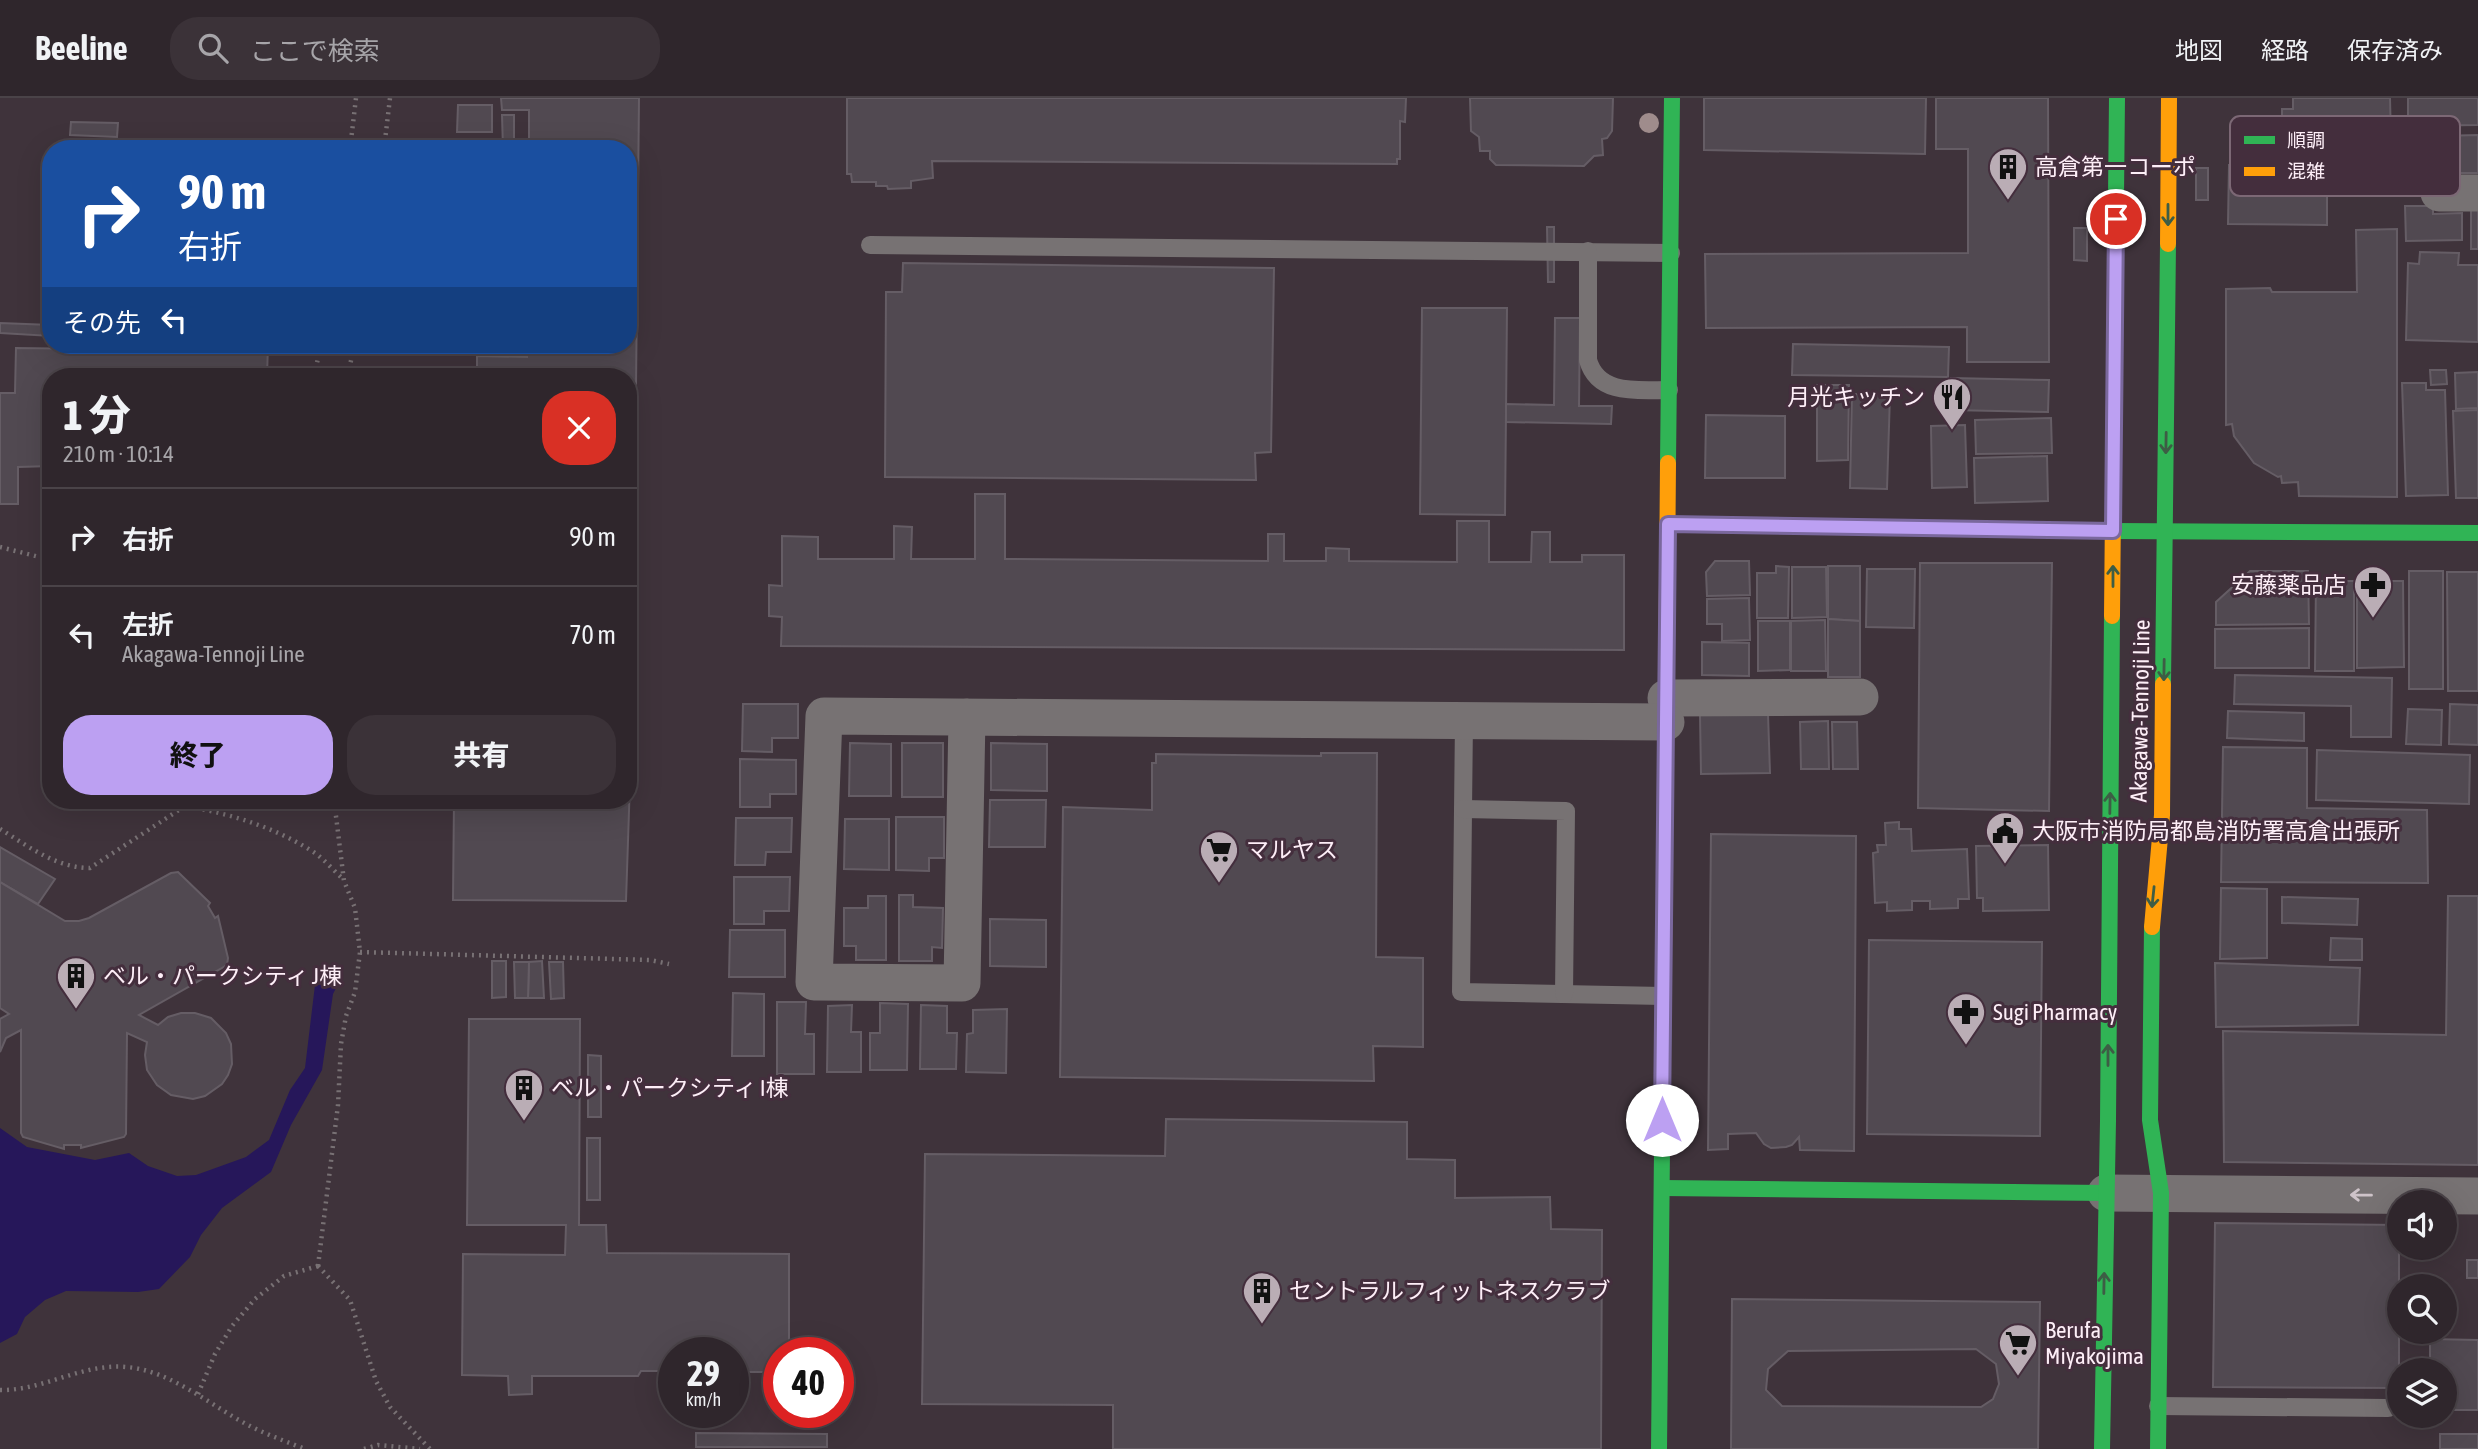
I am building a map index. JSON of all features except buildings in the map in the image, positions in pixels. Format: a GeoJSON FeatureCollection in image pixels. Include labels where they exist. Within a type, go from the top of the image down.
{"type":"FeatureCollection","features":[{"type":"Feature","properties":{"kind":"main road"},"geometry":{"type":"LineString","coordinates":[[1659,1449],[1672,98]]}},
{"type":"Feature","properties":{"kind":"main road","name":"Akagawa-Tennoji Line"},"geometry":{"type":"LineString","coordinates":[[2102,1449],[2118,98]]}},
{"type":"Feature","properties":{"kind":"main road","name":"Akagawa-Tennoji Line"},"geometry":{"type":"LineString","coordinates":[[2158,1449],[2161,1193],[2150,1120],[2152,909],[2162,815],[2169,98]]}},
{"type":"Feature","properties":{"kind":"main road"},"geometry":{"type":"LineString","coordinates":[[1668,524],[2478,534]]}},
{"type":"Feature","properties":{"kind":"main road"},"geometry":{"type":"LineString","coordinates":[[1662,1188],[2106,1193]]}},
{"type":"Feature","properties":{"kind":"street"},"geometry":{"type":"LineString","coordinates":[[2460,193],[2478,193]]}},
{"type":"Feature","properties":{"kind":"street"},"geometry":{"type":"LineString","coordinates":[[967,717],[962,983],[814,982],[824,716],[1464,720],[1860,697]]}},
{"type":"Feature","properties":{"kind":"street"},"geometry":{"type":"LineString","coordinates":[[2106,1193],[2478,1196]]}},
{"type":"Feature","properties":{"kind":"lane"},"geometry":{"type":"LineString","coordinates":[[870,245],[1671,253]]}},
{"type":"Feature","properties":{"kind":"lane"},"geometry":{"type":"LineString","coordinates":[[1588,251],[1588,360],[1591,371],[1607,385],[1618,389],[1669,390]]}},
{"type":"Feature","properties":{"kind":"lane"},"geometry":{"type":"LineString","coordinates":[[1464,720],[1461,992],[1663,996]]}},
{"type":"Feature","properties":{"kind":"lane"},"geometry":{"type":"LineString","coordinates":[[1463,809],[1566,811],[1564,994]]}},
{"type":"Feature","properties":{"kind":"lane"},"geometry":{"type":"LineString","coordinates":[[2158,1406],[2387,1408]]}},
{"type":"Feature","properties":{"kind":"path"},"geometry":{"type":"LineString","coordinates":[[351,140],[356,98]]}},
{"type":"Feature","properties":{"kind":"path"},"geometry":{"type":"LineString","coordinates":[[385,140],[390,98]]}},
{"type":"Feature","properties":{"kind":"path"},"geometry":{"type":"LineString","coordinates":[[0,547],[42,558]]}},
{"type":"Feature","properties":{"kind":"path"},"geometry":{"type":"LineString","coordinates":[[0,829],[53,860],[76,868],[90,868],[175,809]]}},
{"type":"Feature","properties":{"kind":"path"},"geometry":{"type":"LineString","coordinates":[[208,809],[251,821],[284,836],[317,854],[344,881]]}},
{"type":"Feature","properties":{"kind":"path"},"geometry":{"type":"LineString","coordinates":[[318,1266],[338,1105],[341,1044],[346,1016],[355,992],[360,952],[355,908],[344,881],[335,809]]}},
{"type":"Feature","properties":{"kind":"path"},"geometry":{"type":"LineString","coordinates":[[360,952],[650,960],[669,964]]}},
{"type":"Feature","properties":{"kind":"path"},"geometry":{"type":"LineString","coordinates":[[198,1394],[215,1354],[232,1326],[255,1299],[284,1276],[318,1266]]}},
{"type":"Feature","properties":{"kind":"path"},"geometry":{"type":"LineString","coordinates":[[318,1266],[350,1300],[376,1381],[390,1407],[430,1449]]}},
{"type":"Feature","properties":{"kind":"path"},"geometry":{"type":"LineString","coordinates":[[0,1390],[18,1391],[101,1368],[126,1367],[150,1372],[198,1394],[246,1424],[305,1449]]}},
{"type":"Feature","properties":{"kind":"path"},"geometry":{"type":"LineString","coordinates":[[364,1449],[378,1445],[420,1449]]}},
{"type":"Feature","properties":{"kind":"shaded area"},"geometry":{"type":"Polygon","coordinates":[[[338,984],[333,994],[322,1070],[291,1125],[271,1172],[222,1208],[201,1235],[190,1257],[159,1289],[138,1292],[66,1291],[45,1300],[25,1317],[17,1334],[0,1343],[0,1128],[27,1147],[95,1160],[129,1153],[148,1166],[177,1176],[196,1175],[246,1157],[269,1140],[290,1090],[305,1068],[315,985],[338,984]]]}},
{"type":"Feature","properties":{"kind":"traffic: fast"},"geometry":{"type":"LineString","coordinates":[[1668,463],[1672,98]]}},
{"type":"Feature","properties":{"kind":"traffic: fast"},"geometry":{"type":"LineString","coordinates":[[2115,294],[2117,98]]}},
{"type":"Feature","properties":{"kind":"traffic: fast"},"geometry":{"type":"LineString","coordinates":[[2163,684],[2168,244]]}},
{"type":"Feature","properties":{"kind":"traffic: fast"},"geometry":{"type":"LineString","coordinates":[[1668,524],[2478,533]]}},
{"type":"Feature","properties":{"kind":"traffic: fast"},"geometry":{"type":"LineString","coordinates":[[2102,1449],[2112,616]]}},
{"type":"Feature","properties":{"kind":"traffic: fast"},"geometry":{"type":"LineString","coordinates":[[2152,927],[2150,1120],[2161,1193],[2158,1449]]}},
{"type":"Feature","properties":{"kind":"traffic: fast"},"geometry":{"type":"LineString","coordinates":[[1659,1449],[1664,951]]}},
{"type":"Feature","properties":{"kind":"traffic: fast"},"geometry":{"type":"LineString","coordinates":[[1662,1188],[2106,1193]]}},
{"type":"Feature","properties":{"kind":"traffic: slow"},"geometry":{"type":"LineString","coordinates":[[2168,244],[2169,98]]}},
{"type":"Feature","properties":{"kind":"traffic: slow"},"geometry":{"type":"LineString","coordinates":[[2112,616],[2115,294]]}},
{"type":"Feature","properties":{"kind":"traffic: slow"},"geometry":{"type":"LineString","coordinates":[[1664,951],[1668,463]]}},
{"type":"Feature","properties":{"kind":"traffic: slow"},"geometry":{"type":"LineString","coordinates":[[2152,927],[2162,815],[2163,684]]}},
{"type":"Feature","properties":{"kind":"place","name":"高倉第一コーポ"},"geometry":{"type":"Point","coordinates":[2008,201]}},
{"type":"Feature","properties":{"kind":"place","name":"月光キッチン"},"geometry":{"type":"Point","coordinates":[1952,431]}},
{"type":"Feature","properties":{"kind":"place","name":"安藤薬品店"},"geometry":{"type":"Point","coordinates":[2373,619]}},
{"type":"Feature","properties":{"kind":"place","name":"大阪市消防局都島消防署高倉出張所"},"geometry":{"type":"Point","coordinates":[2005,865]}},
{"type":"Feature","properties":{"kind":"place","name":"マルヤス"},"geometry":{"type":"Point","coordinates":[1219,884]}},
{"type":"Feature","properties":{"kind":"place","name":"ベル・パークシティ J棟"},"geometry":{"type":"Point","coordinates":[76,1010]}},
{"type":"Feature","properties":{"kind":"place","name":"Sugi Pharmacy"},"geometry":{"type":"Point","coordinates":[1966,1046]}},
{"type":"Feature","properties":{"kind":"place","name":"ベル・パークシティ I棟"},"geometry":{"type":"Point","coordinates":[524,1122]}},
{"type":"Feature","properties":{"kind":"place","name":"セントラルフィットネスクラブ"},"geometry":{"type":"Point","coordinates":[1262,1325]}},
{"type":"Feature","properties":{"kind":"place","name":"Berufa Miyakojima"},"geometry":{"type":"Point","coordinates":[2018,1377]}},
{"type":"Feature","properties":{"kind":"route"},"geometry":{"type":"LineString","coordinates":[[1662,1120],[1668,524],[2113,531],[2116,219]]}}]}
